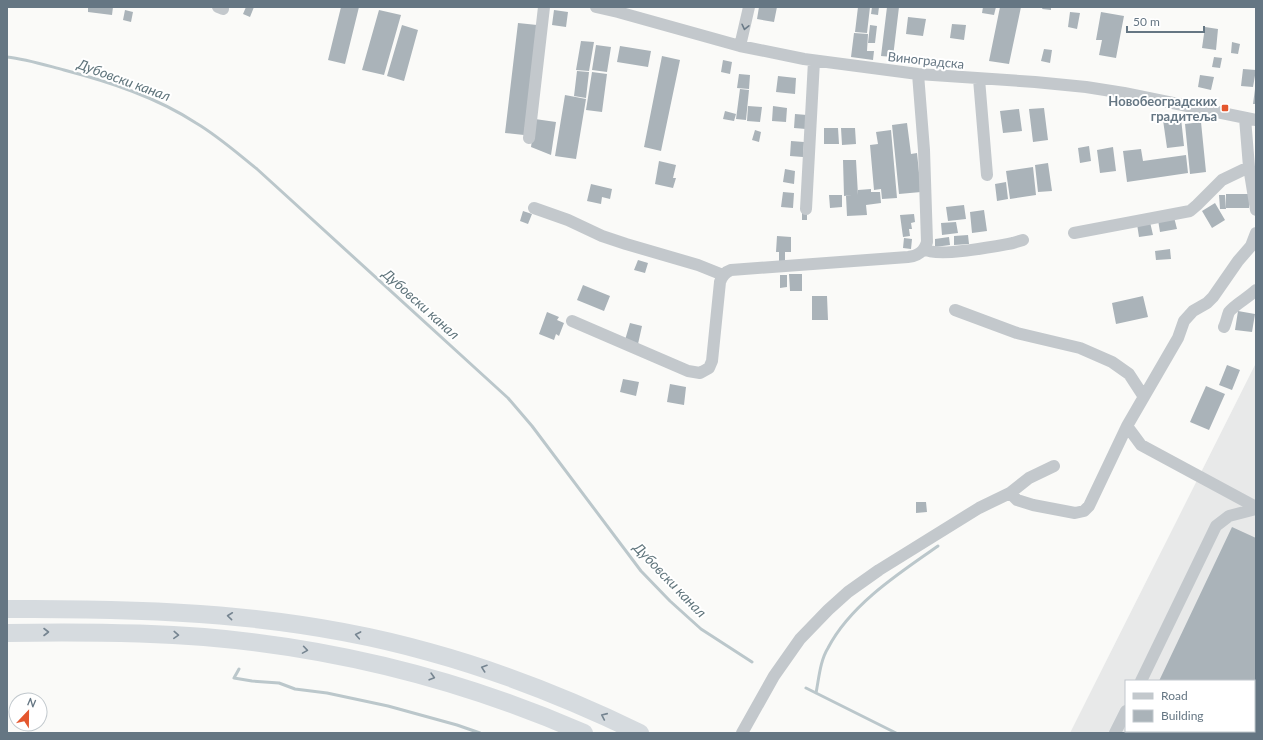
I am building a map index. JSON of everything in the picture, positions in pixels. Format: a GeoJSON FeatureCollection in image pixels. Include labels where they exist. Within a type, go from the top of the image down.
{"type":"FeatureCollection","features":[{"type":"Feature","properties":{"kind":"highway"},"geometry":{"type":"LineString","coordinates":[[7,609],[72,608],[205,613],[274,620],[367,636],[428,651],[524,682],[575,703],[640,733]]}},
{"type":"Feature","properties":{"kind":"highway"},"geometry":{"type":"LineString","coordinates":[[7,633],[153,634],[203,637],[272,644],[322,652],[420,674],[465,687],[515,705],[584,733]]}},
{"type":"Feature","properties":{"kind":"street"},"geometry":{"type":"LineString","coordinates":[[528,138],[544,7]]}},
{"type":"Feature","properties":{"kind":"street","name":"Виноградска"},"geometry":{"type":"LineString","coordinates":[[596,7],[740,46],[814,61],[918,74],[1107,90],[1251,119]]}},
{"type":"Feature","properties":{"kind":"street"},"geometry":{"type":"LineString","coordinates":[[740,46],[749,7]]}},
{"type":"Feature","properties":{"kind":"street"},"geometry":{"type":"LineString","coordinates":[[806,209],[814,61]]}},
{"type":"Feature","properties":{"kind":"street"},"geometry":{"type":"LineString","coordinates":[[572,321],[695,373],[705,371],[709,368],[712,361],[720,282],[726,272],[731,270],[916,256],[924,249],[927,242],[924,158],[918,74]]}},
{"type":"Feature","properties":{"kind":"street"},"geometry":{"type":"LineString","coordinates":[[978,79],[986,175]]}},
{"type":"Feature","properties":{"kind":"street"},"geometry":{"type":"LineString","coordinates":[[1251,119],[1249,167],[1256,210]]}},
{"type":"Feature","properties":{"kind":"street"},"geometry":{"type":"LineString","coordinates":[[1074,233],[1190,211],[1197,206],[1222,180],[1249,167]]}},
{"type":"Feature","properties":{"kind":"street"},"geometry":{"type":"LineString","coordinates":[[534,208],[568,220],[602,236],[698,265],[723,275]]}},
{"type":"Feature","properties":{"kind":"street"},"geometry":{"type":"LineString","coordinates":[[1010,493],[1017,500],[1033,505],[1075,513],[1084,511],[1089,506],[1127,426],[1178,338],[1184,321],[1193,311],[1207,303],[1213,297],[1250,246],[1256,233]]}},
{"type":"Feature","properties":{"kind":"street"},"geometry":{"type":"LineString","coordinates":[[924,249],[931,252],[947,252],[1008,244],[1023,240]]}},
{"type":"Feature","properties":{"kind":"street"},"geometry":{"type":"LineString","coordinates":[[1224,328],[1229,312],[1256,290]]}},
{"type":"Feature","properties":{"kind":"street"},"geometry":{"type":"LineString","coordinates":[[955,310],[1017,333],[1080,348],[1112,362],[1129,374],[1144,397]]}},
{"type":"Feature","properties":{"kind":"street"},"geometry":{"type":"LineString","coordinates":[[1127,426],[1141,445],[1256,508]]}},
{"type":"Feature","properties":{"kind":"street"},"geometry":{"type":"LineString","coordinates":[[742,733],[774,676],[800,639],[848,592],[879,570],[973,512],[1010,493],[1029,478],[1054,466]]}},
{"type":"Feature","properties":{"kind":"street"},"geometry":{"type":"LineString","coordinates":[[1141,680],[1216,526],[1229,516],[1256,508]]}},
{"type":"Feature","properties":{"kind":"street"},"geometry":{"type":"LineString","coordinates":[[1115,733],[1125,713]]}},
{"type":"Feature","properties":{"kind":"shaded area"},"geometry":{"type":"Polygon","coordinates":[[[1256,363],[1256,733],[1070,733],[1256,363]]]}},
{"type":"Feature","properties":{"kind":"building"},"geometry":{"type":"Polygon","coordinates":[[[88,7],[113,7],[112,15],[88,12],[88,7]]]}},
{"type":"Feature","properties":{"kind":"building"},"geometry":{"type":"Polygon","coordinates":[[[246,7],[254,7],[250,17],[243,14],[246,7]]]}},
{"type":"Feature","properties":{"kind":"building"},"geometry":{"type":"Polygon","coordinates":[[[341,7],[359,7],[345,64],[328,60],[341,7]]]}},
{"type":"Feature","properties":{"kind":"building"},"geometry":{"type":"Polygon","coordinates":[[[759,7],[777,7],[774,22],[757,19],[759,7]]]}},
{"type":"Feature","properties":{"kind":"building"},"geometry":{"type":"Polygon","coordinates":[[[858,7],[870,7],[867,33],[855,32],[858,7]]]}},
{"type":"Feature","properties":{"kind":"building"},"geometry":{"type":"Polygon","coordinates":[[[872,7],[879,7],[878,15],[871,14],[872,7]]]}},
{"type":"Feature","properties":{"kind":"building"},"geometry":{"type":"Polygon","coordinates":[[[887,7],[899,7],[893,57],[881,56],[887,7]]]}},
{"type":"Feature","properties":{"kind":"building"},"geometry":{"type":"Polygon","coordinates":[[[983,7],[996,7],[994,15],[982,13],[983,7]]]}},
{"type":"Feature","properties":{"kind":"building"},"geometry":{"type":"Polygon","coordinates":[[[1000,7],[1021,7],[1009,64],[989,61],[1000,7]]]}},
{"type":"Feature","properties":{"kind":"building"},"geometry":{"type":"Polygon","coordinates":[[[1043,7],[1051,7],[1051,10],[1042,9],[1043,7]]]}},
{"type":"Feature","properties":{"kind":"building"},"geometry":{"type":"Polygon","coordinates":[[[125,10],[133,12],[131,22],[123,20],[125,10]]]}},
{"type":"Feature","properties":{"kind":"building"},"geometry":{"type":"Polygon","coordinates":[[[379,10],[401,15],[384,75],[362,70],[379,10]]]}},
{"type":"Feature","properties":{"kind":"building"},"geometry":{"type":"Polygon","coordinates":[[[554,10],[568,12],[566,27],[552,25],[554,10]]]}},
{"type":"Feature","properties":{"kind":"building"},"geometry":{"type":"Polygon","coordinates":[[[1070,12],[1080,13],[1077,29],[1068,27],[1070,12]]]}},
{"type":"Feature","properties":{"kind":"building"},"geometry":{"type":"Polygon","coordinates":[[[1101,12],[1124,16],[1116,58],[1099,55],[1102,40],[1096,40],[1101,12]]]}},
{"type":"Feature","properties":{"kind":"building"},"geometry":{"type":"Polygon","coordinates":[[[908,17],[926,19],[923,36],[906,34],[908,17]]]}},
{"type":"Feature","properties":{"kind":"building"},"geometry":{"type":"Polygon","coordinates":[[[518,23],[537,25],[524,135],[505,133],[518,23]]]}},
{"type":"Feature","properties":{"kind":"building"},"geometry":{"type":"Polygon","coordinates":[[[952,24],[966,25],[964,40],[950,38],[952,24]]]}},
{"type":"Feature","properties":{"kind":"building"},"geometry":{"type":"Polygon","coordinates":[[[402,25],[418,30],[404,81],[387,76],[402,25]]]}},
{"type":"Feature","properties":{"kind":"building"},"geometry":{"type":"Polygon","coordinates":[[[870,25],[877,26],[875,43],[868,43],[870,25]]]}},
{"type":"Feature","properties":{"kind":"building"},"geometry":{"type":"Polygon","coordinates":[[[1205,27],[1218,29],[1216,50],[1202,48],[1205,27]]]}},
{"type":"Feature","properties":{"kind":"building"},"geometry":{"type":"Polygon","coordinates":[[[854,33],[868,34],[867,51],[874,51],[873,60],[851,57],[854,33]]]}},
{"type":"Feature","properties":{"kind":"building"},"geometry":{"type":"Polygon","coordinates":[[[581,41],[594,42],[589,71],[576,70],[581,41]]]}},
{"type":"Feature","properties":{"kind":"building"},"geometry":{"type":"Polygon","coordinates":[[[1232,42],[1240,44],[1238,54],[1231,53],[1232,42]]]}},
{"type":"Feature","properties":{"kind":"building"},"geometry":{"type":"Polygon","coordinates":[[[596,45],[611,47],[607,72],[592,70],[596,45]]]}},
{"type":"Feature","properties":{"kind":"building"},"geometry":{"type":"Polygon","coordinates":[[[620,46],[651,51],[648,67],[617,62],[620,46]]]}},
{"type":"Feature","properties":{"kind":"building"},"geometry":{"type":"Polygon","coordinates":[[[1044,49],[1052,50],[1050,63],[1041,61],[1044,49]]]}},
{"type":"Feature","properties":{"kind":"building"},"geometry":{"type":"Polygon","coordinates":[[[662,56],[680,60],[661,151],[644,147],[662,56]]]}},
{"type":"Feature","properties":{"kind":"building"},"geometry":{"type":"Polygon","coordinates":[[[1214,57],[1222,58],[1220,68],[1212,67],[1214,57]]]}},
{"type":"Feature","properties":{"kind":"building"},"geometry":{"type":"Polygon","coordinates":[[[723,60],[732,62],[730,74],[721,72],[723,60]]]}},
{"type":"Feature","properties":{"kind":"building"},"geometry":{"type":"Polygon","coordinates":[[[1243,69],[1256,70],[1253,87],[1241,86],[1243,69]]]}},
{"type":"Feature","properties":{"kind":"building"},"geometry":{"type":"Polygon","coordinates":[[[577,71],[589,72],[586,98],[574,96],[577,71]]]}},
{"type":"Feature","properties":{"kind":"building"},"geometry":{"type":"Polygon","coordinates":[[[592,72],[607,74],[602,112],[586,110],[592,72]]]}},
{"type":"Feature","properties":{"kind":"building"},"geometry":{"type":"Polygon","coordinates":[[[739,74],[750,75],[749,89],[737,88],[739,74]]]}},
{"type":"Feature","properties":{"kind":"building"},"geometry":{"type":"Polygon","coordinates":[[[1200,75],[1214,77],[1211,90],[1198,87],[1200,75]]]}},
{"type":"Feature","properties":{"kind":"building"},"geometry":{"type":"Polygon","coordinates":[[[778,76],[796,78],[795,94],[776,92],[778,76]]]}},
{"type":"Feature","properties":{"kind":"building"},"geometry":{"type":"Polygon","coordinates":[[[740,89],[749,90],[746,120],[736,119],[740,89]]]}},
{"type":"Feature","properties":{"kind":"building"},"geometry":{"type":"Polygon","coordinates":[[[1255,89],[1256,104],[1253,104],[1255,89]]]}},
{"type":"Feature","properties":{"kind":"building"},"geometry":{"type":"Polygon","coordinates":[[[565,95],[586,99],[576,159],[555,156],[565,95]]]}},
{"type":"Feature","properties":{"kind":"building"},"geometry":{"type":"Polygon","coordinates":[[[748,106],[762,107],[760,122],[747,121],[748,106]]]}},
{"type":"Feature","properties":{"kind":"building"},"geometry":{"type":"Polygon","coordinates":[[[773,106],[787,108],[786,122],[772,121],[773,106]]]}},
{"type":"Feature","properties":{"kind":"building"},"geometry":{"type":"Polygon","coordinates":[[[1044,108],[1048,140],[1033,142],[1029,109],[1044,108]]]}},
{"type":"Feature","properties":{"kind":"building"},"geometry":{"type":"Polygon","coordinates":[[[1019,109],[1022,131],[1003,133],[1000,111],[1019,109]]]}},
{"type":"Feature","properties":{"kind":"building"},"geometry":{"type":"Polygon","coordinates":[[[725,111],[736,114],[734,121],[723,119],[725,111]]]}},
{"type":"Feature","properties":{"kind":"building"},"geometry":{"type":"Polygon","coordinates":[[[795,114],[807,115],[806,129],[794,128],[795,114]]]}},
{"type":"Feature","properties":{"kind":"building"},"geometry":{"type":"Polygon","coordinates":[[[1181,118],[1184,146],[1167,148],[1163,120],[1181,118]]]}},
{"type":"Feature","properties":{"kind":"building"},"geometry":{"type":"Polygon","coordinates":[[[535,119],[556,122],[551,155],[531,147],[535,119]]]}},
{"type":"Feature","properties":{"kind":"building"},"geometry":{"type":"Polygon","coordinates":[[[1201,122],[1206,172],[1190,174],[1185,124],[1201,122]]]}},
{"type":"Feature","properties":{"kind":"building"},"geometry":{"type":"Polygon","coordinates":[[[907,123],[911,154],[917,153],[921,192],[899,194],[892,125],[907,123]]]}},
{"type":"Feature","properties":{"kind":"building"},"geometry":{"type":"Polygon","coordinates":[[[824,128],[838,128],[839,144],[824,144],[824,128]]]}},
{"type":"Feature","properties":{"kind":"building"},"geometry":{"type":"Polygon","coordinates":[[[841,128],[855,128],[856,144],[842,145],[841,128]]]}},
{"type":"Feature","properties":{"kind":"building"},"geometry":{"type":"Polygon","coordinates":[[[755,130],[761,132],[759,142],[752,140],[755,130]]]}},
{"type":"Feature","properties":{"kind":"building"},"geometry":{"type":"Polygon","coordinates":[[[891,130],[897,198],[882,199],[881,189],[874,190],[870,145],[878,144],[876,132],[891,130]]]}},
{"type":"Feature","properties":{"kind":"building"},"geometry":{"type":"Polygon","coordinates":[[[791,141],[804,142],[803,157],[790,156],[791,141]]]}},
{"type":"Feature","properties":{"kind":"building"},"geometry":{"type":"Polygon","coordinates":[[[1089,146],[1091,161],[1080,163],[1078,148],[1089,146]]]}},
{"type":"Feature","properties":{"kind":"building"},"geometry":{"type":"Polygon","coordinates":[[[1113,147],[1116,171],[1100,173],[1097,150],[1113,147]]]}},
{"type":"Feature","properties":{"kind":"building"},"geometry":{"type":"Polygon","coordinates":[[[1141,149],[1143,161],[1186,155],[1188,173],[1127,182],[1123,151],[1141,149]]]}},
{"type":"Feature","properties":{"kind":"building"},"geometry":{"type":"Polygon","coordinates":[[[843,160],[856,160],[858,195],[858,190],[871,189],[871,192],[880,192],[881,203],[866,205],[867,215],[847,216],[846,196],[852,195],[844,196],[843,160]]]}},
{"type":"Feature","properties":{"kind":"building"},"geometry":{"type":"Polygon","coordinates":[[[659,161],[676,165],[673,178],[676,178],[673,188],[655,184],[659,161]]]}},
{"type":"Feature","properties":{"kind":"building"},"geometry":{"type":"Polygon","coordinates":[[[1048,163],[1052,191],[1038,192],[1035,165],[1048,163]]]}},
{"type":"Feature","properties":{"kind":"building"},"geometry":{"type":"Polygon","coordinates":[[[1033,167],[1036,195],[1010,199],[1006,171],[1033,167]]]}},
{"type":"Feature","properties":{"kind":"building"},"geometry":{"type":"Polygon","coordinates":[[[785,169],[795,171],[794,184],[783,182],[785,169]]]}},
{"type":"Feature","properties":{"kind":"building"},"geometry":{"type":"Polygon","coordinates":[[[1006,182],[1008,199],[997,201],[995,184],[1006,182]]]}},
{"type":"Feature","properties":{"kind":"building"},"geometry":{"type":"Polygon","coordinates":[[[591,184],[612,189],[610,199],[602,197],[601,204],[587,201],[591,184]]]}},
{"type":"Feature","properties":{"kind":"building"},"geometry":{"type":"Polygon","coordinates":[[[783,192],[794,193],[793,208],[781,207],[783,192]]]}},
{"type":"Feature","properties":{"kind":"building"},"geometry":{"type":"Polygon","coordinates":[[[1226,194],[1249,194],[1249,208],[1226,208],[1226,194]]]}},
{"type":"Feature","properties":{"kind":"building"},"geometry":{"type":"Polygon","coordinates":[[[829,195],[842,195],[842,207],[830,208],[829,195]]]}},
{"type":"Feature","properties":{"kind":"building"},"geometry":{"type":"Polygon","coordinates":[[[1219,195],[1225,195],[1226,209],[1220,209],[1219,195]]]}},
{"type":"Feature","properties":{"kind":"building"},"geometry":{"type":"Polygon","coordinates":[[[1215,203],[1225,220],[1212,228],[1202,211],[1215,203]]]}},
{"type":"Feature","properties":{"kind":"building"},"geometry":{"type":"Polygon","coordinates":[[[964,205],[966,219],[948,221],[946,207],[964,205]]]}},
{"type":"Feature","properties":{"kind":"building"},"geometry":{"type":"Polygon","coordinates":[[[984,210],[987,231],[972,233],[970,212],[984,210]]]}},
{"type":"Feature","properties":{"kind":"building"},"geometry":{"type":"Polygon","coordinates":[[[523,211],[532,214],[528,224],[520,221],[523,211]]]}},
{"type":"Feature","properties":{"kind":"building"},"geometry":{"type":"Polygon","coordinates":[[[802,213],[807,213],[807,220],[802,220],[802,213]]]}},
{"type":"Feature","properties":{"kind":"building"},"geometry":{"type":"Polygon","coordinates":[[[914,214],[915,222],[911,223],[912,229],[909,229],[910,236],[903,237],[900,215],[914,214]]]}},
{"type":"Feature","properties":{"kind":"building"},"geometry":{"type":"Polygon","coordinates":[[[1174,217],[1177,229],[1160,232],[1158,220],[1174,217]]]}},
{"type":"Feature","properties":{"kind":"building"},"geometry":{"type":"Polygon","coordinates":[[[956,222],[958,233],[942,235],[941,223],[956,222]]]}},
{"type":"Feature","properties":{"kind":"building"},"geometry":{"type":"Polygon","coordinates":[[[1150,222],[1153,235],[1139,237],[1137,224],[1150,222]]]}},
{"type":"Feature","properties":{"kind":"building"},"geometry":{"type":"Polygon","coordinates":[[[968,235],[969,244],[954,245],[954,236],[968,235]]]}},
{"type":"Feature","properties":{"kind":"building"},"geometry":{"type":"Polygon","coordinates":[[[777,236],[791,237],[791,252],[785,252],[785,261],[779,261],[779,252],[776,252],[777,236]]]}},
{"type":"Feature","properties":{"kind":"building"},"geometry":{"type":"Polygon","coordinates":[[[949,237],[950,245],[935,247],[935,239],[949,237]]]}},
{"type":"Feature","properties":{"kind":"building"},"geometry":{"type":"Polygon","coordinates":[[[904,238],[912,239],[911,249],[903,248],[904,238]]]}},
{"type":"Feature","properties":{"kind":"building"},"geometry":{"type":"Polygon","coordinates":[[[1170,249],[1171,259],[1156,260],[1155,251],[1170,249]]]}},
{"type":"Feature","properties":{"kind":"building"},"geometry":{"type":"Polygon","coordinates":[[[638,260],[648,263],[645,273],[634,270],[638,260]]]}},
{"type":"Feature","properties":{"kind":"building"},"geometry":{"type":"Polygon","coordinates":[[[789,274],[802,274],[802,291],[790,291],[789,274]]]}},
{"type":"Feature","properties":{"kind":"building"},"geometry":{"type":"Polygon","coordinates":[[[780,275],[787,275],[787,287],[780,288],[780,275]]]}},
{"type":"Feature","properties":{"kind":"building"},"geometry":{"type":"Polygon","coordinates":[[[583,285],[610,296],[604,311],[577,300],[583,285]]]}},
{"type":"Feature","properties":{"kind":"building"},"geometry":{"type":"Polygon","coordinates":[[[812,296],[827,296],[828,320],[812,320],[812,296]]]}},
{"type":"Feature","properties":{"kind":"building"},"geometry":{"type":"Polygon","coordinates":[[[1143,296],[1148,317],[1116,324],[1112,303],[1143,296]]]}},
{"type":"Feature","properties":{"kind":"building"},"geometry":{"type":"Polygon","coordinates":[[[1238,311],[1255,314],[1252,332],[1235,330],[1238,311]]]}},
{"type":"Feature","properties":{"kind":"building"},"geometry":{"type":"Polygon","coordinates":[[[547,312],[559,317],[557,320],[564,323],[559,336],[556,334],[554,340],[539,334],[547,312]]]}},
{"type":"Feature","properties":{"kind":"building"},"geometry":{"type":"Polygon","coordinates":[[[630,323],[642,326],[638,344],[625,340],[630,323]]]}},
{"type":"Feature","properties":{"kind":"building"},"geometry":{"type":"Polygon","coordinates":[[[1227,365],[1240,370],[1232,390],[1219,385],[1227,365]]]}},
{"type":"Feature","properties":{"kind":"building"},"geometry":{"type":"Polygon","coordinates":[[[623,379],[639,382],[636,396],[620,392],[623,379]]]}},
{"type":"Feature","properties":{"kind":"building"},"geometry":{"type":"Polygon","coordinates":[[[670,384],[686,387],[684,405],[667,402],[670,384]]]}},
{"type":"Feature","properties":{"kind":"building"},"geometry":{"type":"Polygon","coordinates":[[[1206,386],[1225,394],[1209,430],[1190,422],[1206,386]]]}},
{"type":"Feature","properties":{"kind":"building"},"geometry":{"type":"Polygon","coordinates":[[[916,502],[926,502],[927,512],[916,513],[916,502]]]}},
{"type":"Feature","properties":{"kind":"building"},"geometry":{"type":"Polygon","coordinates":[[[1232,527],[1256,538],[1256,733],[1134,733],[1255,732],[1255,680],[1159,680],[1232,527]]]}},
{"type":"Feature","properties":{"kind":"waterway","name":"Дубовски канал"},"geometry":{"type":"LineString","coordinates":[[7,57],[81,75],[115,85],[149,98],[165,105],[196,123],[212,133],[235,151],[257,169],[508,398],[532,426],[641,571],[670,601],[701,629],[752,662]]}},
{"type":"Feature","properties":{"kind":"waterway"},"geometry":{"type":"LineString","coordinates":[[816,693],[823,658],[837,632],[862,604],[877,591],[907,567],[938,546]]}},
{"type":"Feature","properties":{"kind":"waterway"},"geometry":{"type":"LineString","coordinates":[[239,669],[234,678],[279,683],[295,689],[327,693],[388,706],[480,733]]}},
{"type":"Feature","properties":{"kind":"waterway","name":"Дубовски канал"},"geometry":{"type":"LineString","coordinates":[[806,688],[896,733]]}},
{"type":"Feature","properties":{"kind":"place","name":"Новобеоградских градитеља"},"geometry":{"type":"Point","coordinates":[1225,108]}}]}
